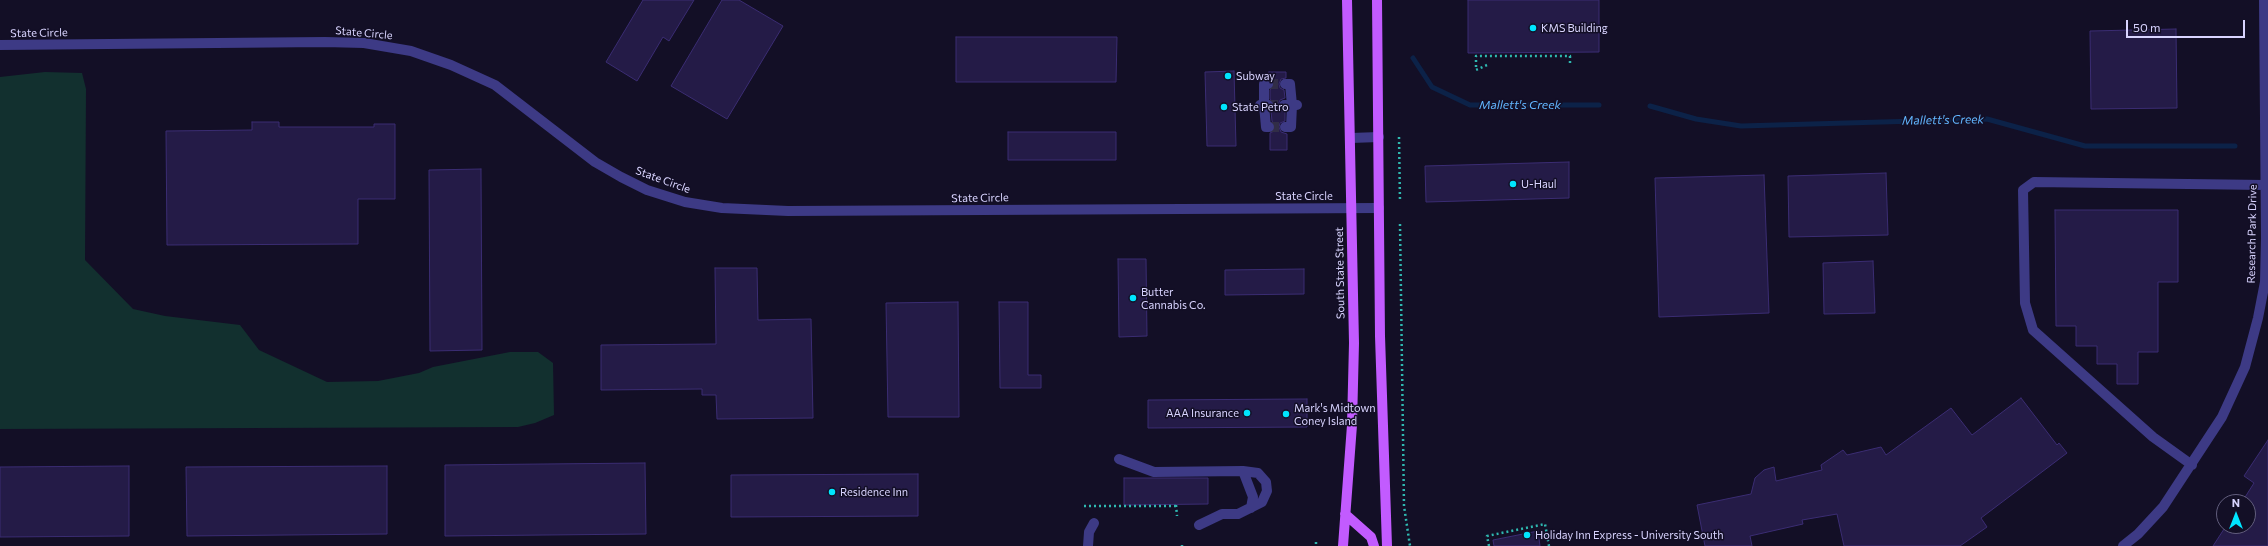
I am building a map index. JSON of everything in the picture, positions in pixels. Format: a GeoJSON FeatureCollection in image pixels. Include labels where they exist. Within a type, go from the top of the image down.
{"type":"FeatureCollection","features":[{"type":"Feature","properties":{"kind":"main road","name":"South State Street"},"geometry":{"type":"LineString","coordinates":[[1343,546],[1352,425],[1354,350],[1350,208],[1351,138],[1347,0]]}},
{"type":"Feature","properties":{"kind":"main road"},"geometry":{"type":"LineString","coordinates":[[1377,0],[1380,336],[1387,546]]}},
{"type":"Feature","properties":{"kind":"main road"},"geometry":{"type":"LineString","coordinates":[[1345,514],[1371,537],[1374,546]]}},
{"type":"Feature","properties":{"kind":"street","name":"Research Park Drive"},"geometry":{"type":"LineString","coordinates":[[2123,546],[2138,534],[2163,507],[2192,465],[2222,416],[2245,367],[2258,318],[2265,282],[2264,0]]}},
{"type":"Feature","properties":{"kind":"street","name":"State Circle"},"geometry":{"type":"LineString","coordinates":[[0,45],[325,42],[364,43],[411,51],[451,65],[495,85],[595,162],[621,177],[647,190],[685,202],[722,208],[796,211],[1379,208]]}},
{"type":"Feature","properties":{"kind":"street"},"geometry":{"type":"LineString","coordinates":[[1268,84],[1264,84],[1264,105],[1266,127],[1269,127]]}},
{"type":"Feature","properties":{"kind":"street"},"geometry":{"type":"LineString","coordinates":[[1285,84],[1290,84],[1291,105],[1290,127],[1285,127]]}},
{"type":"Feature","properties":{"kind":"street"},"geometry":{"type":"LineString","coordinates":[[1351,138],[1379,137]]}},
{"type":"Feature","properties":{"kind":"street"},"geometry":{"type":"LineString","coordinates":[[2192,465],[2153,437],[2033,330],[2025,303],[2023,190],[2034,182],[2265,185]]}},
{"type":"Feature","properties":{"kind":"street"},"geometry":{"type":"LineString","coordinates":[[1119,459],[1154,472],[1243,471],[1258,473],[1266,482],[1267,491],[1262,502],[1238,514],[1222,514],[1199,525]]}},
{"type":"Feature","properties":{"kind":"street"},"geometry":{"type":"LineString","coordinates":[[1243,471],[1253,497],[1251,508]]}},
{"type":"Feature","properties":{"kind":"street"},"geometry":{"type":"LineString","coordinates":[[1088,546],[1089,532],[1094,523]]}},
{"type":"Feature","properties":{"kind":"path"},"geometry":{"type":"LineString","coordinates":[[1487,65],[1476,70],[1476,56],[1570,56],[1570,65]]}},
{"type":"Feature","properties":{"kind":"path"},"geometry":{"type":"LineString","coordinates":[[1399,136],[1400,202]]}},
{"type":"Feature","properties":{"kind":"path"},"geometry":{"type":"LineString","coordinates":[[1400,224],[1404,506],[1410,546]]}},
{"type":"Feature","properties":{"kind":"path"},"geometry":{"type":"LineString","coordinates":[[1084,506],[1176,506],[1177,516]]}},
{"type":"Feature","properties":{"kind":"path"},"geometry":{"type":"LineString","coordinates":[[1489,546],[1487,536],[1545,524],[1549,546]]}},
{"type":"Feature","properties":{"kind":"green space"},"geometry":{"type":"Polygon","coordinates":[[[45,72],[82,73],[86,89],[85,260],[133,309],[165,316],[240,325],[259,350],[327,382],[378,381],[419,373],[433,367],[510,352],[538,352],[553,363],[554,415],[535,423],[518,427],[0,429],[0,77],[45,72]]]}},
{"type":"Feature","properties":{"kind":"building"},"geometry":{"type":"Polygon","coordinates":[[[643,0],[694,0],[669,41],[663,37],[637,81],[606,62],[643,0]]]}},
{"type":"Feature","properties":{"kind":"building"},"geometry":{"type":"Polygon","coordinates":[[[722,0],[739,0],[783,26],[727,119],[671,86],[722,0]]]}},
{"type":"Feature","properties":{"kind":"building","name":"KMS Building"},"geometry":{"type":"Polygon","coordinates":[[[1468,0],[1599,0],[1599,52],[1468,53],[1468,0]]]}},
{"type":"Feature","properties":{"kind":"building"},"geometry":{"type":"Polygon","coordinates":[[[2176,29],[2177,108],[2091,109],[2090,31],[2176,29]]]}},
{"type":"Feature","properties":{"kind":"building"},"geometry":{"type":"Polygon","coordinates":[[[956,37],[1117,37],[1116,82],[956,82],[956,37]]]}},
{"type":"Feature","properties":{"kind":"building"},"geometry":{"type":"Polygon","coordinates":[[[1234,71],[1236,146],[1207,146],[1205,72],[1234,71]]]}},
{"type":"Feature","properties":{"kind":"building"},"geometry":{"type":"Polygon","coordinates":[[[1269,72],[1286,72],[1286,78],[1281,79],[1279,84],[1280,88],[1284,90],[1285,98],[1280,100],[1278,105],[1280,110],[1285,112],[1285,121],[1280,123],[1279,127],[1281,132],[1287,134],[1287,150],[1270,150],[1270,133],[1274,131],[1275,127],[1272,121],[1271,111],[1274,105],[1270,99],[1270,90],[1274,84],[1269,78],[1269,72]]]}},
{"type":"Feature","properties":{"kind":"building"},"geometry":{"type":"Polygon","coordinates":[[[252,122],[279,122],[279,127],[374,127],[374,124],[395,124],[395,199],[358,199],[358,244],[167,245],[166,131],[252,130],[252,122]]]}},
{"type":"Feature","properties":{"kind":"building"},"geometry":{"type":"Polygon","coordinates":[[[1008,132],[1116,132],[1116,160],[1008,160],[1008,132]]]}},
{"type":"Feature","properties":{"kind":"building"},"geometry":{"type":"Polygon","coordinates":[[[1569,162],[1569,198],[1426,202],[1425,166],[1569,162]]]}},
{"type":"Feature","properties":{"kind":"building"},"geometry":{"type":"Polygon","coordinates":[[[481,169],[482,350],[430,351],[429,170],[481,169]]]}},
{"type":"Feature","properties":{"kind":"building"},"geometry":{"type":"Polygon","coordinates":[[[1886,173],[1888,235],[1789,237],[1788,176],[1886,173]]]}},
{"type":"Feature","properties":{"kind":"building"},"geometry":{"type":"Polygon","coordinates":[[[1764,175],[1769,313],[1659,317],[1655,178],[1764,175]]]}},
{"type":"Feature","properties":{"kind":"building"},"geometry":{"type":"Polygon","coordinates":[[[2055,210],[2178,210],[2178,282],[2158,282],[2158,352],[2138,352],[2138,384],[2117,384],[2117,364],[2097,364],[2097,346],[2076,346],[2076,326],[2056,326],[2055,210]]]}},
{"type":"Feature","properties":{"kind":"building","name":"Butter Cannabis Co."},"geometry":{"type":"Polygon","coordinates":[[[1118,259],[1146,259],[1147,336],[1119,337],[1118,259]]]}},
{"type":"Feature","properties":{"kind":"building"},"geometry":{"type":"Polygon","coordinates":[[[1873,261],[1875,313],[1824,314],[1823,263],[1873,261]]]}},
{"type":"Feature","properties":{"kind":"building"},"geometry":{"type":"Polygon","coordinates":[[[715,268],[757,268],[758,320],[811,319],[813,418],[717,419],[716,395],[702,395],[702,389],[601,390],[601,345],[716,344],[715,268]]]}},
{"type":"Feature","properties":{"kind":"building"},"geometry":{"type":"Polygon","coordinates":[[[1304,269],[1304,294],[1225,295],[1225,270],[1304,269]]]}},
{"type":"Feature","properties":{"kind":"building"},"geometry":{"type":"Polygon","coordinates":[[[958,302],[959,417],[888,417],[886,303],[958,302]]]}},
{"type":"Feature","properties":{"kind":"building"},"geometry":{"type":"Polygon","coordinates":[[[999,302],[1028,302],[1028,375],[1041,375],[1041,388],[1000,388],[999,302]]]}},
{"type":"Feature","properties":{"kind":"building"},"geometry":{"type":"Polygon","coordinates":[[[2021,398],[2057,445],[2059,443],[2067,453],[1981,518],[1987,527],[1960,546],[1844,546],[1837,514],[1802,520],[1803,524],[1750,536],[1752,546],[1705,546],[1697,505],[1751,494],[1755,478],[1764,470],[1774,467],[1776,481],[1822,470],[1821,465],[1843,450],[1847,455],[1881,447],[1886,455],[1951,408],[1972,435],[2021,398]]]}},
{"type":"Feature","properties":{"kind":"building"},"geometry":{"type":"Polygon","coordinates":[[[1307,399],[1307,427],[1148,428],[1148,400],[1307,399]]]}},
{"type":"Feature","properties":{"kind":"building"},"geometry":{"type":"Polygon","coordinates":[[[2268,440],[2268,546],[2213,546],[2221,534],[2256,534],[2256,494],[2247,494],[2254,483],[2244,476],[2268,440]]]}},
{"type":"Feature","properties":{"kind":"building"},"geometry":{"type":"Polygon","coordinates":[[[645,463],[646,534],[445,536],[445,465],[645,463]]]}},
{"type":"Feature","properties":{"kind":"building"},"geometry":{"type":"Polygon","coordinates":[[[129,466],[129,536],[0,537],[0,467],[129,466]]]}},
{"type":"Feature","properties":{"kind":"building"},"geometry":{"type":"Polygon","coordinates":[[[387,466],[387,534],[187,536],[186,467],[387,466]]]}},
{"type":"Feature","properties":{"kind":"building"},"geometry":{"type":"Polygon","coordinates":[[[918,474],[918,516],[731,517],[731,475],[918,474]]]}},
{"type":"Feature","properties":{"kind":"building"},"geometry":{"type":"Polygon","coordinates":[[[1124,478],[1208,478],[1208,504],[1124,505],[1124,478]]]}},
{"type":"Feature","properties":{"kind":"building","name":"Holiday Inn Express - University South"},"geometry":{"type":"Polygon","coordinates":[[[1538,531],[1540,546],[1494,546],[1493,540],[1538,531]]]}},
{"type":"Feature","properties":{"kind":"waterway","name":"Mallett's Creek"},"geometry":{"type":"LineString","coordinates":[[1413,58],[1432,87],[1470,105],[1599,105]]}},
{"type":"Feature","properties":{"kind":"waterway","name":"Mallett's Creek"},"geometry":{"type":"LineString","coordinates":[[1650,106],[1696,119],[1741,126],[1987,119],[2085,146],[2235,146]]}},
{"type":"Feature","properties":{"kind":"tunnel"},"geometry":{"type":"LineString","coordinates":[[1268,84],[1285,84]]}},
{"type":"Feature","properties":{"kind":"tunnel"},"geometry":{"type":"LineString","coordinates":[[1268,105],[1284,105]]}},
{"type":"Feature","properties":{"kind":"tunnel"},"geometry":{"type":"LineString","coordinates":[[1269,127],[1285,127]]}},
{"type":"Feature","properties":{"kind":"place","name":"KMS Building"},"geometry":{"type":"Point","coordinates":[1533,28]}},
{"type":"Feature","properties":{"kind":"place","name":"Subway"},"geometry":{"type":"Point","coordinates":[1228,76]}},
{"type":"Feature","properties":{"kind":"place","name":"State Petro"},"geometry":{"type":"Point","coordinates":[1224,107]}},
{"type":"Feature","properties":{"kind":"place","name":"U-Haul"},"geometry":{"type":"Point","coordinates":[1513,184]}},
{"type":"Feature","properties":{"kind":"place","name":"Butter Cannabis Co."},"geometry":{"type":"Point","coordinates":[1133,298]}},
{"type":"Feature","properties":{"kind":"place","name":"AAA Insurance"},"geometry":{"type":"Point","coordinates":[1247,413]}},
{"type":"Feature","properties":{"kind":"place","name":"Mark's Midtown Coney Island"},"geometry":{"type":"Point","coordinates":[1286,414]}},
{"type":"Feature","properties":{"kind":"place","name":"Residence Inn"},"geometry":{"type":"Point","coordinates":[832,492]}},
{"type":"Feature","properties":{"kind":"place","name":"Holiday Inn Express - University South"},"geometry":{"type":"Point","coordinates":[1527,535]}}]}
